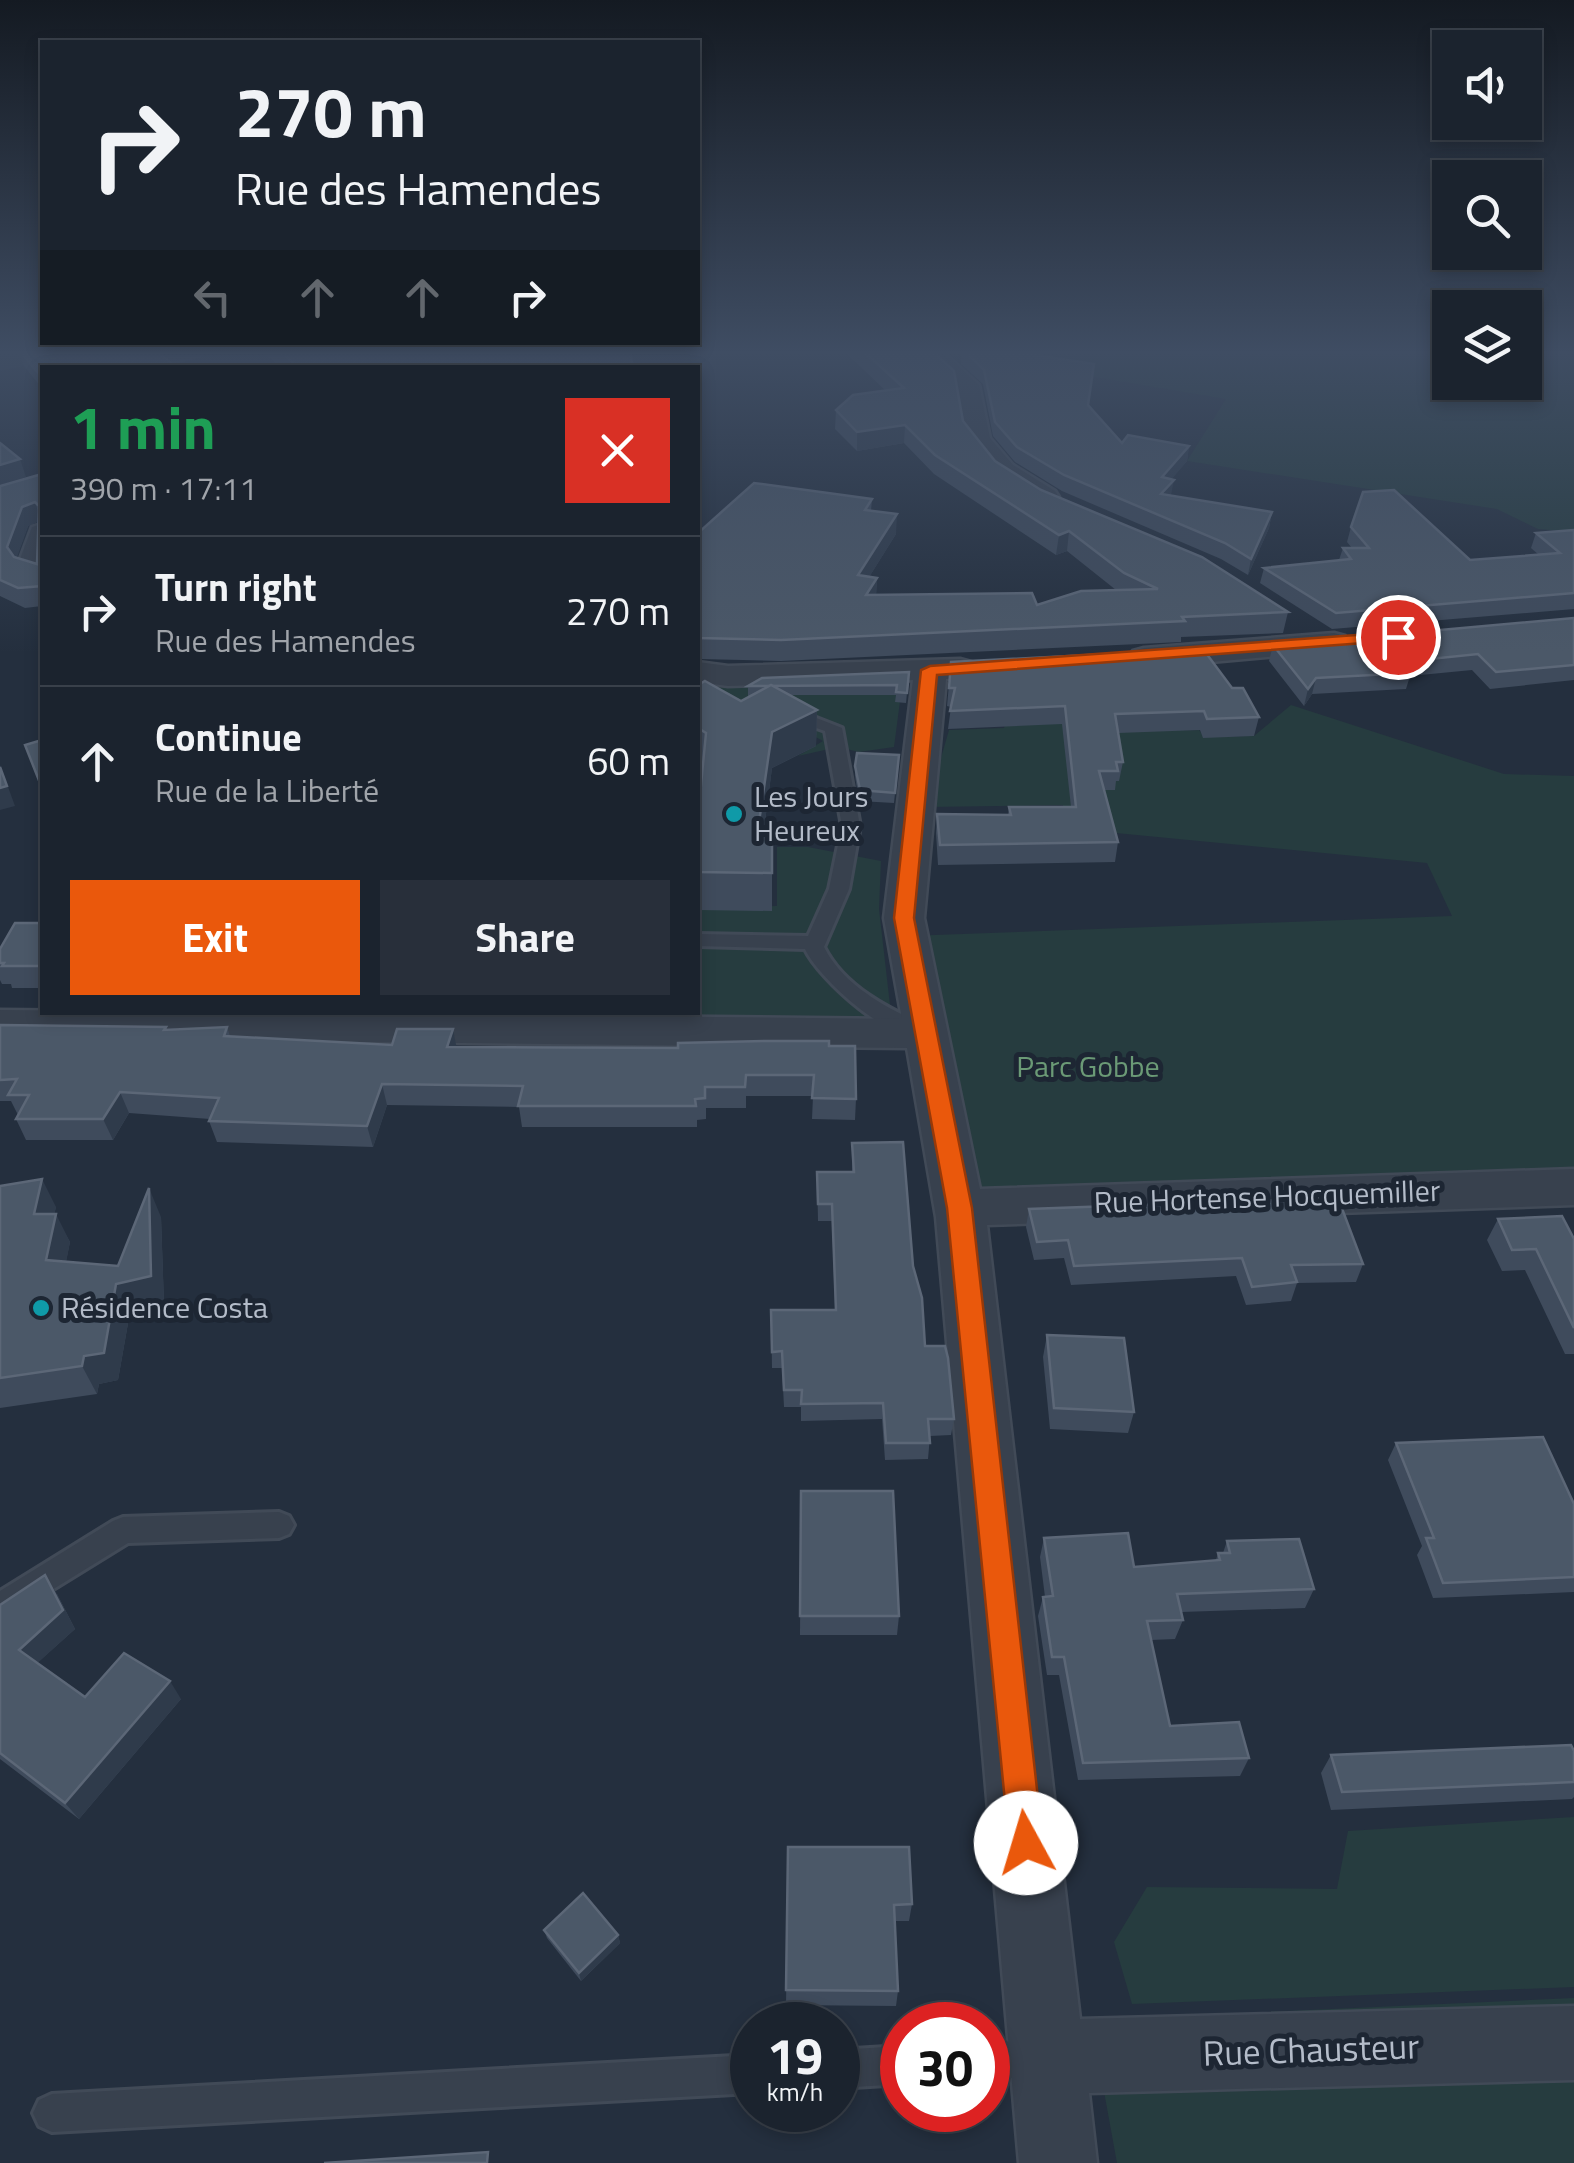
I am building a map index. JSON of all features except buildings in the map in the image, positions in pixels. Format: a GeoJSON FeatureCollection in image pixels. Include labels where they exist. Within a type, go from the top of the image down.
{"type":"FeatureCollection","features":[{"type":"Feature","properties":{"kind":"street"},"geometry":{"type":"LineString","coordinates":[[988,451],[1004,471],[1066,507]]}},
{"type":"Feature","properties":{"kind":"street"},"geometry":{"type":"LineString","coordinates":[[40,540],[32,567],[40,570]]}},
{"type":"Feature","properties":{"kind":"street"},"geometry":{"type":"LineString","coordinates":[[1290,622],[1326,643]]}},
{"type":"Feature","properties":{"kind":"street"},"geometry":{"type":"LineString","coordinates":[[1107,660],[1362,640]]}},
{"type":"Feature","properties":{"kind":"street"},"geometry":{"type":"LineString","coordinates":[[700,672],[728,676],[989,667]]}},
{"type":"Feature","properties":{"kind":"street"},"geometry":{"type":"LineString","coordinates":[[930,670],[904,918],[960,1208],[1017,2059],[1058,2163]]}},
{"type":"Feature","properties":{"kind":"street"},"geometry":{"type":"LineString","coordinates":[[0,1024],[924,1034]]}},
{"type":"Feature","properties":{"kind":"street","name":"Rue Hortense Hocquemiller"},"geometry":{"type":"LineString","coordinates":[[960,1208],[1574,1187]]}},
{"type":"Feature","properties":{"kind":"street","name":"Rue Chausteur"},"geometry":{"type":"LineString","coordinates":[[1017,2059],[1574,2043]]}},
{"type":"Feature","properties":{"kind":"lane"},"geometry":{"type":"LineString","coordinates":[[766,708],[833,728],[838,740],[851,826],[839,888],[816,942],[819,963],[878,1012],[924,1034]]}},
{"type":"Feature","properties":{"kind":"lane"},"geometry":{"type":"LineString","coordinates":[[700,940],[816,942]]}},
{"type":"Feature","properties":{"kind":"lane"},"geometry":{"type":"LineString","coordinates":[[0,1608],[123,1530],[280,1525]]}},
{"type":"Feature","properties":{"kind":"lane"},"geometry":{"type":"LineString","coordinates":[[52,2113],[730,2075]]}},
{"type":"Feature","properties":{"kind":"green space"},"geometry":{"type":"Polygon","coordinates":[[[1193,451],[1574,451],[1574,532],[1538,529],[1497,509],[1187,461],[1193,451]]]}},
{"type":"Feature","properties":{"kind":"green space"},"geometry":{"type":"Polygon","coordinates":[[[700,676],[902,686],[894,747],[859,752],[838,747],[798,756],[823,741],[780,718],[700,722],[700,676]]]}},
{"type":"Feature","properties":{"kind":"green space","name":"Parc Gobbe"},"geometry":{"type":"Polygon","coordinates":[[[1291,705],[1504,774],[1574,776],[1574,1187],[960,1208],[907,936],[1452,916],[1427,863],[1064,828],[1063,805],[927,807],[949,730],[1053,722],[1199,730],[1204,737],[1254,736],[1291,705]]]}},
{"type":"Feature","properties":{"kind":"green space"},"geometry":{"type":"Polygon","coordinates":[[[777,847],[808,847],[881,861],[879,909],[890,1005],[867,1020],[664,1015],[700,1015],[700,907],[777,906],[777,847]]]}},
{"type":"Feature","properties":{"kind":"green space"},"geometry":{"type":"Polygon","coordinates":[[[1574,1817],[1574,1987],[1132,2004],[1114,1942],[1147,1887],[1337,1889],[1348,1831],[1574,1817]]]}},
{"type":"Feature","properties":{"kind":"green space"},"geometry":{"type":"Polygon","coordinates":[[[1574,1998],[1574,2163],[1117,2163],[1091,2020],[1574,1998]]]}},
{"type":"Feature","properties":{"kind":"place","name":"Les Jours Heureux"},"geometry":{"type":"Point","coordinates":[734,814]}},
{"type":"Feature","properties":{"kind":"place","name":"Résidence Costa"},"geometry":{"type":"Point","coordinates":[41,1308]}},
{"type":"Feature","properties":{"kind":"route"},"geometry":{"type":"LineString","coordinates":[[1026,1843],[960,1208],[904,918],[930,670],[1160,657],[1398,637]]}}]}
